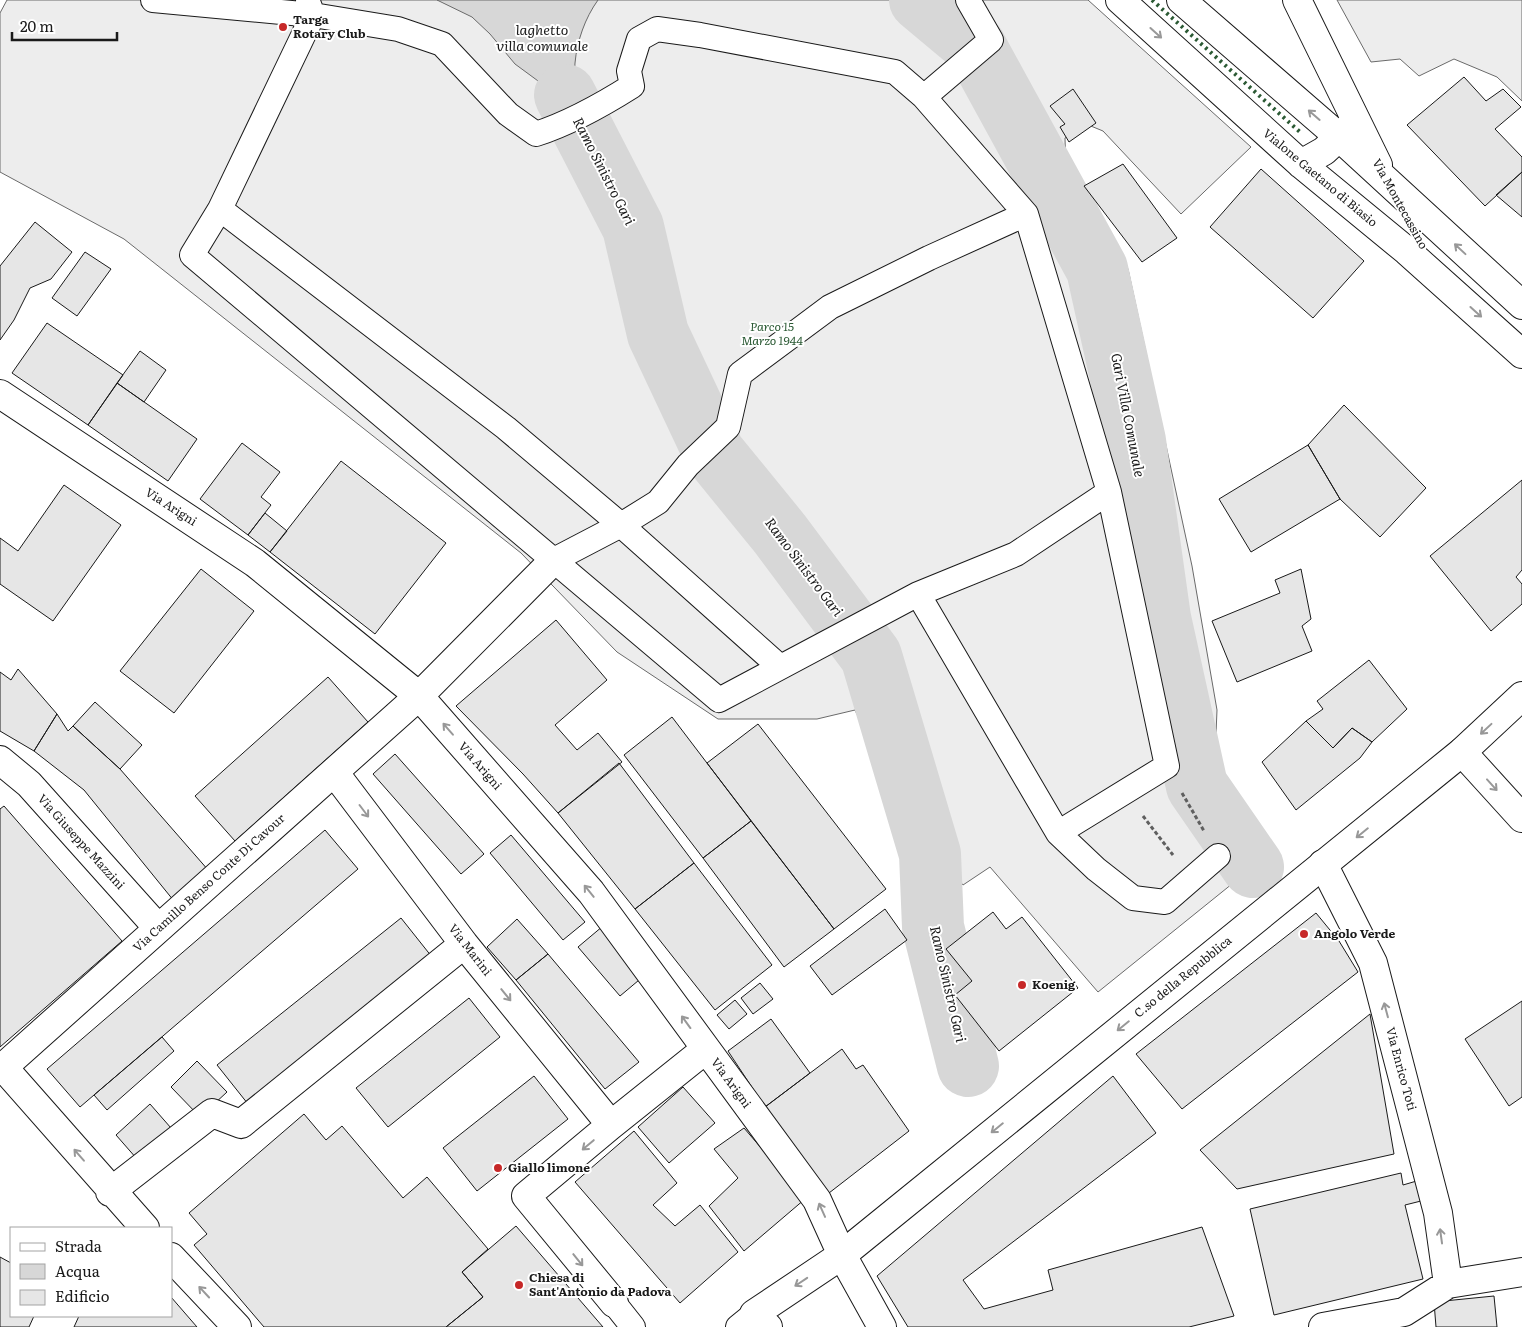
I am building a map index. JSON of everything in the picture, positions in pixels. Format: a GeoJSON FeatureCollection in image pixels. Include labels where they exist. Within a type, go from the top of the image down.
{"type":"FeatureCollection","features":[{"type":"Feature","properties":{"kind":"street"},"geometry":{"type":"LineString","coordinates":[[153,0],[310,7],[398,29],[442,44],[508,114],[536,134],[553,129],[632,86],[629,71],[639,39],[657,29],[700,35],[895,72],[924,97],[1026,214],[1109,492],[1167,766],[1058,833]]}},
{"type":"Feature","properties":{"kind":"street"},"geometry":{"type":"LineString","coordinates":[[924,97],[991,40],[968,0]]}},
{"type":"Feature","properties":{"kind":"street","name":"Vialone Gaetano di Biasio"},"geometry":{"type":"LineString","coordinates":[[1120,0],[1301,164],[1407,251],[1522,354]]}},
{"type":"Feature","properties":{"kind":"street"},"geometry":{"type":"LineString","coordinates":[[1181,0],[1348,129],[1324,151],[1301,164]]}},
{"type":"Feature","properties":{"kind":"street","name":"Via Montecassino"},"geometry":{"type":"LineString","coordinates":[[1297,0],[1348,129],[1384,178],[1447,286]]}},
{"type":"Feature","properties":{"kind":"street"},"geometry":{"type":"LineString","coordinates":[[310,7],[220,209],[192,255],[719,700],[918,594],[1016,554],[1109,492]]}},
{"type":"Feature","properties":{"kind":"street"},"geometry":{"type":"LineString","coordinates":[[1384,178],[1522,305]]}},
{"type":"Feature","properties":{"kind":"street"},"geometry":{"type":"LineString","coordinates":[[220,209],[506,428],[621,525],[780,667]]}},
{"type":"Feature","properties":{"kind":"street"},"geometry":{"type":"LineString","coordinates":[[554,560],[621,525],[658,502],[688,465],[728,427],[740,374],[830,306],[1026,214]]}},
{"type":"Feature","properties":{"kind":"street","name":"Via Arigni"},"geometry":{"type":"LineString","coordinates":[[0,394],[255,563],[419,696],[591,892],[817,1200],[842,1254],[882,1327]]}},
{"type":"Feature","properties":{"kind":"street","name":"Via Camillo Benso Conte Di Cavour"},"geometry":{"type":"LineString","coordinates":[[2,1069],[419,696],[554,560]]}},
{"type":"Feature","properties":{"kind":"street"},"geometry":{"type":"LineString","coordinates":[[918,594],[1058,833],[1096,869],[1133,898],[1165,902],[1218,856]]}},
{"type":"Feature","properties":{"kind":"street","name":"C.so della Repubblica"},"geometry":{"type":"LineString","coordinates":[[753,1323],[842,1254],[1462,752],[1522,696]]}},
{"type":"Feature","properties":{"kind":"street"},"geometry":{"type":"LineString","coordinates":[[1462,752],[1522,818]]}},
{"type":"Feature","properties":{"kind":"street","name":"Via Giuseppe Mazzini"},"geometry":{"type":"LineString","coordinates":[[0,760],[28,784],[158,928]]}},
{"type":"Feature","properties":{"kind":"street","name":"Via Marini"},"geometry":{"type":"LineString","coordinates":[[334,772],[464,944],[611,1125]]}},
{"type":"Feature","properties":{"kind":"street","name":"Via Enrico Toti"},"geometry":{"type":"LineString","coordinates":[[1323,864],[1373,963],[1438,1213],[1448,1284]]}},
{"type":"Feature","properties":{"kind":"street"},"geometry":{"type":"LineString","coordinates":[[110,1192],[212,1112],[241,1124],[464,944]]}},
{"type":"Feature","properties":{"kind":"street"},"geometry":{"type":"LineString","coordinates":[[633,1327],[526,1196],[706,1049]]}},
{"type":"Feature","properties":{"kind":"street"},"geometry":{"type":"LineString","coordinates":[[2,1069],[143,1227]]}},
{"type":"Feature","properties":{"kind":"street"},"geometry":{"type":"LineString","coordinates":[[172,1258],[237,1327]]}},
{"type":"Feature","properties":{"kind":"street"},"geometry":{"type":"LineString","coordinates":[[1323,1327],[1406,1320],[1448,1284],[1522,1272]]}},
{"type":"Feature","properties":{"kind":"path"},"geometry":{"type":"LineString","coordinates":[[1167,766],[1218,856]]}},
{"type":"Feature","properties":{"kind":"path"},"geometry":{"type":"LineString","coordinates":[[1124,792],[1191,879]]}},
{"type":"Feature","properties":{"kind":"shaded area","name":"Parco 15 Marzo 1944"},"geometry":{"type":"Polygon","coordinates":[[[7,0],[1088,0],[1251,147],[1181,214],[1103,131],[1086,124],[1065,138],[1066,176],[1128,269],[1192,566],[1217,710],[1215,757],[1253,867],[1098,992],[990,867],[963,885],[906,818],[855,710],[817,719],[718,719],[617,652],[521,553],[124,239],[0,172],[0,13],[7,0]]]}},
{"type":"Feature","properties":{"kind":"shaded area"},"geometry":{"type":"Polygon","coordinates":[[[1337,0],[1522,0],[1522,101],[1497,77],[1454,59],[1419,76],[1400,59],[1371,62],[1337,0]]]}},
{"type":"Feature","properties":{"kind":"water","name":"laghetto villa comunale"},"geometry":{"type":"Polygon","coordinates":[[[437,0],[598,0],[589,14],[580,38],[576,55],[573,91],[565,95],[549,89],[515,64],[490,34],[472,17],[437,0]]]}},
{"type":"Feature","properties":{"kind":"building"},"geometry":{"type":"Polygon","coordinates":[[[1464,77],[1486,101],[1503,89],[1521,107],[1495,129],[1522,157],[1522,172],[1485,206],[1407,125],[1464,77]]]}},
{"type":"Feature","properties":{"kind":"building"},"geometry":{"type":"Polygon","coordinates":[[[1073,89],[1096,123],[1069,142],[1060,127],[1065,124],[1050,106],[1073,89]]]}},
{"type":"Feature","properties":{"kind":"building"},"geometry":{"type":"Polygon","coordinates":[[[1123,164],[1177,238],[1142,262],[1084,186],[1123,164]]]}},
{"type":"Feature","properties":{"kind":"building"},"geometry":{"type":"Polygon","coordinates":[[[1261,169],[1364,261],[1313,318],[1210,227],[1261,169]]]}},
{"type":"Feature","properties":{"kind":"building"},"geometry":{"type":"Polygon","coordinates":[[[1522,172],[1522,217],[1496,195],[1522,172]]]}},
{"type":"Feature","properties":{"kind":"building"},"geometry":{"type":"Polygon","coordinates":[[[35,222],[72,252],[51,279],[30,288],[14,320],[0,340],[0,266],[35,222]]]}},
{"type":"Feature","properties":{"kind":"building"},"geometry":{"type":"Polygon","coordinates":[[[85,252],[111,269],[77,316],[52,298],[85,252]]]}},
{"type":"Feature","properties":{"kind":"building"},"geometry":{"type":"Polygon","coordinates":[[[47,323],[123,375],[88,425],[12,373],[47,323]]]}},
{"type":"Feature","properties":{"kind":"building"},"geometry":{"type":"Polygon","coordinates":[[[140,351],[166,370],[144,402],[117,383],[140,351]]]}},
{"type":"Feature","properties":{"kind":"building"},"geometry":{"type":"Polygon","coordinates":[[[117,383],[197,439],[168,481],[88,425],[117,383]]]}},
{"type":"Feature","properties":{"kind":"building"},"geometry":{"type":"Polygon","coordinates":[[[1344,405],[1426,488],[1380,537],[1340,499],[1308,445],[1344,405]]]}},
{"type":"Feature","properties":{"kind":"building"},"geometry":{"type":"Polygon","coordinates":[[[242,443],[280,472],[261,497],[271,505],[248,535],[200,499],[242,443]]]}},
{"type":"Feature","properties":{"kind":"building"},"geometry":{"type":"Polygon","coordinates":[[[1308,445],[1340,499],[1251,552],[1219,499],[1308,445]]]}},
{"type":"Feature","properties":{"kind":"building"},"geometry":{"type":"Polygon","coordinates":[[[341,461],[446,543],[375,634],[270,552],[341,461]]]}},
{"type":"Feature","properties":{"kind":"building"},"geometry":{"type":"Polygon","coordinates":[[[1522,480],[1522,570],[1516,577],[1522,584],[1522,604],[1491,631],[1430,556],[1522,480]]]}},
{"type":"Feature","properties":{"kind":"building"},"geometry":{"type":"Polygon","coordinates":[[[64,485],[121,525],[53,621],[0,584],[0,538],[18,551],[64,485]]]}},
{"type":"Feature","properties":{"kind":"building"},"geometry":{"type":"Polygon","coordinates":[[[265,513],[287,531],[270,552],[248,535],[265,513]]]}},
{"type":"Feature","properties":{"kind":"building"},"geometry":{"type":"Polygon","coordinates":[[[201,569],[254,611],[174,713],[120,671],[201,569]]]}},
{"type":"Feature","properties":{"kind":"building"},"geometry":{"type":"Polygon","coordinates":[[[1301,569],[1311,619],[1302,626],[1312,651],[1237,682],[1212,621],[1280,593],[1275,580],[1301,569]]]}},
{"type":"Feature","properties":{"kind":"building"},"geometry":{"type":"Polygon","coordinates":[[[556,620],[607,680],[555,725],[577,750],[598,733],[622,762],[558,813],[523,774],[456,706],[556,620]]]}},
{"type":"Feature","properties":{"kind":"building"},"geometry":{"type":"Polygon","coordinates":[[[1369,660],[1407,709],[1372,742],[1352,728],[1333,748],[1306,721],[1323,709],[1317,701],[1369,660]]]}},
{"type":"Feature","properties":{"kind":"building"},"geometry":{"type":"Polygon","coordinates":[[[18,669],[57,714],[34,751],[0,731],[0,672],[11,680],[18,669]]]}},
{"type":"Feature","properties":{"kind":"building"},"geometry":{"type":"Polygon","coordinates":[[[328,677],[368,722],[235,841],[195,796],[328,677]]]}},
{"type":"Feature","properties":{"kind":"building"},"geometry":{"type":"Polygon","coordinates":[[[95,702],[142,745],[120,769],[73,726],[95,702]]]}},
{"type":"Feature","properties":{"kind":"building"},"geometry":{"type":"Polygon","coordinates":[[[57,714],[68,731],[73,726],[120,769],[209,871],[174,901],[84,790],[34,751],[57,714]]]}},
{"type":"Feature","properties":{"kind":"building"},"geometry":{"type":"Polygon","coordinates":[[[672,717],[751,821],[703,858],[624,755],[672,717]]]}},
{"type":"Feature","properties":{"kind":"building"},"geometry":{"type":"Polygon","coordinates":[[[1306,721],[1333,748],[1352,728],[1372,742],[1360,758],[1296,810],[1262,762],[1306,721]]]}},
{"type":"Feature","properties":{"kind":"building"},"geometry":{"type":"Polygon","coordinates":[[[758,724],[886,889],[834,929],[707,763],[758,724]]]}},
{"type":"Feature","properties":{"kind":"building"},"geometry":{"type":"Polygon","coordinates":[[[395,754],[484,854],[461,874],[373,774],[395,754]]]}},
{"type":"Feature","properties":{"kind":"building"},"geometry":{"type":"Polygon","coordinates":[[[619,763],[694,863],[635,909],[558,813],[619,763]]]}},
{"type":"Feature","properties":{"kind":"building"},"geometry":{"type":"Polygon","coordinates":[[[4,806],[122,941],[0,1047],[0,809],[4,806]]]}},
{"type":"Feature","properties":{"kind":"building"},"geometry":{"type":"Polygon","coordinates":[[[751,821],[834,929],[784,967],[703,858],[751,821]]]}},
{"type":"Feature","properties":{"kind":"building"},"geometry":{"type":"Polygon","coordinates":[[[325,830],[358,869],[80,1107],[47,1069],[325,830]]]}},
{"type":"Feature","properties":{"kind":"building"},"geometry":{"type":"Polygon","coordinates":[[[511,835],[585,922],[563,940],[490,853],[511,835]]]}},
{"type":"Feature","properties":{"kind":"building"},"geometry":{"type":"Polygon","coordinates":[[[694,863],[772,965],[715,1010],[635,909],[694,863]]]}},
{"type":"Feature","properties":{"kind":"building"},"geometry":{"type":"Polygon","coordinates":[[[885,909],[907,940],[832,995],[810,966],[885,909]]]}},
{"type":"Feature","properties":{"kind":"building","name":"Koenig"},"geometry":{"type":"Polygon","coordinates":[[[993,912],[1006,929],[1022,917],[1078,988],[999,1051],[955,995],[972,981],[946,949],[993,912]]]}},
{"type":"Feature","properties":{"kind":"building"},"geometry":{"type":"Polygon","coordinates":[[[1316,913],[1339,941],[1358,972],[1182,1109],[1136,1054],[1316,913]]]}},
{"type":"Feature","properties":{"kind":"building"},"geometry":{"type":"Polygon","coordinates":[[[401,918],[432,957],[248,1104],[217,1065],[401,918]]]}},
{"type":"Feature","properties":{"kind":"building"},"geometry":{"type":"Polygon","coordinates":[[[517,919],[548,954],[516,980],[487,947],[517,919]]]}},
{"type":"Feature","properties":{"kind":"building"},"geometry":{"type":"Polygon","coordinates":[[[603,926],[645,975],[620,996],[578,947],[603,926]]]}},
{"type":"Feature","properties":{"kind":"building"},"geometry":{"type":"Polygon","coordinates":[[[548,954],[639,1062],[605,1089],[516,980],[548,954]]]}},
{"type":"Feature","properties":{"kind":"building"},"geometry":{"type":"Polygon","coordinates":[[[760,983],[773,999],[753,1014],[741,998],[760,983]]]}},
{"type":"Feature","properties":{"kind":"building"},"geometry":{"type":"Polygon","coordinates":[[[469,998],[500,1037],[388,1127],[356,1088],[469,998]]]}},
{"type":"Feature","properties":{"kind":"building"},"geometry":{"type":"Polygon","coordinates":[[[735,1000],[747,1014],[729,1029],[717,1015],[735,1000]]]}},
{"type":"Feature","properties":{"kind":"building"},"geometry":{"type":"Polygon","coordinates":[[[1522,1001],[1522,1097],[1509,1106],[1465,1039],[1522,1001]]]}},
{"type":"Feature","properties":{"kind":"building"},"geometry":{"type":"Polygon","coordinates":[[[1370,1014],[1394,1154],[1237,1189],[1200,1150],[1370,1014]]]}},
{"type":"Feature","properties":{"kind":"building"},"geometry":{"type":"Polygon","coordinates":[[[771,1019],[810,1073],[765,1107],[728,1051],[771,1019]]]}},
{"type":"Feature","properties":{"kind":"building"},"geometry":{"type":"Polygon","coordinates":[[[162,1037],[174,1051],[107,1110],[94,1095],[162,1037]]]}},
{"type":"Feature","properties":{"kind":"building"},"geometry":{"type":"Polygon","coordinates":[[[842,1049],[856,1069],[863,1065],[909,1131],[829,1193],[765,1107],[842,1049]]]}},
{"type":"Feature","properties":{"kind":"building"},"geometry":{"type":"Polygon","coordinates":[[[197,1061],[227,1092],[200,1117],[171,1087],[197,1061]]]}},
{"type":"Feature","properties":{"kind":"building"},"geometry":{"type":"Polygon","coordinates":[[[534,1076],[568,1119],[477,1191],[443,1148],[534,1076]]]}},
{"type":"Feature","properties":{"kind":"building"},"geometry":{"type":"Polygon","coordinates":[[[1113,1076],[1156,1133],[963,1280],[984,1309],[1053,1290],[1048,1270],[1202,1227],[1234,1316],[1189,1327],[908,1327],[877,1276],[1113,1076]]]}},
{"type":"Feature","properties":{"kind":"building"},"geometry":{"type":"Polygon","coordinates":[[[683,1087],[715,1123],[669,1163],[638,1127],[683,1087]]]}},
{"type":"Feature","properties":{"kind":"building"},"geometry":{"type":"Polygon","coordinates":[[[150,1104],[171,1128],[137,1159],[116,1135],[150,1104]]]}},
{"type":"Feature","properties":{"kind":"building"},"geometry":{"type":"Polygon","coordinates":[[[304,1114],[326,1140],[342,1126],[403,1198],[427,1177],[488,1249],[462,1272],[483,1297],[446,1327],[264,1327],[194,1245],[207,1234],[189,1213],[304,1114]]]}},
{"type":"Feature","properties":{"kind":"building"},"geometry":{"type":"Polygon","coordinates":[[[744,1128],[805,1199],[744,1251],[709,1206],[738,1178],[714,1149],[744,1128]]]}},
{"type":"Feature","properties":{"kind":"building"},"geometry":{"type":"Polygon","coordinates":[[[634,1131],[677,1183],[653,1205],[675,1226],[700,1205],[738,1252],[680,1303],[575,1182],[634,1131]]]}},
{"type":"Feature","properties":{"kind":"building"},"geometry":{"type":"Polygon","coordinates":[[[1401,1173],[1403,1185],[1420,1180],[1425,1200],[1405,1205],[1423,1279],[1274,1315],[1250,1209],[1401,1173]]]}},
{"type":"Feature","properties":{"kind":"building","name":"Chiesa di Sant'Antonio da Padova"},"geometry":{"type":"Polygon","coordinates":[[[516,1226],[603,1327],[446,1327],[483,1297],[462,1272],[516,1226]]]}},
{"type":"Feature","properties":{"kind":"building"},"geometry":{"type":"Polygon","coordinates":[[[0,1257],[10,1262],[10,1317],[34,1317],[29,1327],[0,1327],[0,1257]]]}},
{"type":"Feature","properties":{"kind":"building"},"geometry":{"type":"Polygon","coordinates":[[[1494,1296],[1497,1327],[1436,1327],[1434,1302],[1494,1296]]]}},
{"type":"Feature","properties":{"kind":"building"},"geometry":{"type":"Polygon","coordinates":[[[172,1298],[197,1327],[74,1327],[79,1317],[172,1317],[172,1298]]]}},
{"type":"Feature","properties":{"kind":"waterway","name":"Gari Villa Comunale"},"geometry":{"type":"LineString","coordinates":[[920,0],[975,46],[1097,269],[1135,441],[1160,618],[1197,786],[1253,867]]}},
{"type":"Feature","properties":{"kind":"waterway","name":"Ramo Sinistro Gari"},"geometry":{"type":"LineString","coordinates":[[565,95],[633,227],[658,334],[714,453],[780,534],[871,656],[930,854],[933,927],[968,1066]]}},
{"type":"Feature","properties":{"kind":"hedge"},"geometry":{"type":"LineString","coordinates":[[1152,0],[1300,132]]}},
{"type":"Feature","properties":{"kind":"place","name":"Targa Rotary Club"},"geometry":{"type":"Point","coordinates":[283,27]}},
{"type":"Feature","properties":{"kind":"place","name":"Angolo Verde"},"geometry":{"type":"Point","coordinates":[1304,934]}},
{"type":"Feature","properties":{"kind":"place","name":"Koenig"},"geometry":{"type":"Point","coordinates":[1022,985]}},
{"type":"Feature","properties":{"kind":"place","name":"Giallo limone"},"geometry":{"type":"Point","coordinates":[498,1168]}},
{"type":"Feature","properties":{"kind":"place","name":"Chiesa di Sant'Antonio da Padova"},"geometry":{"type":"Point","coordinates":[519,1285]}}]}
